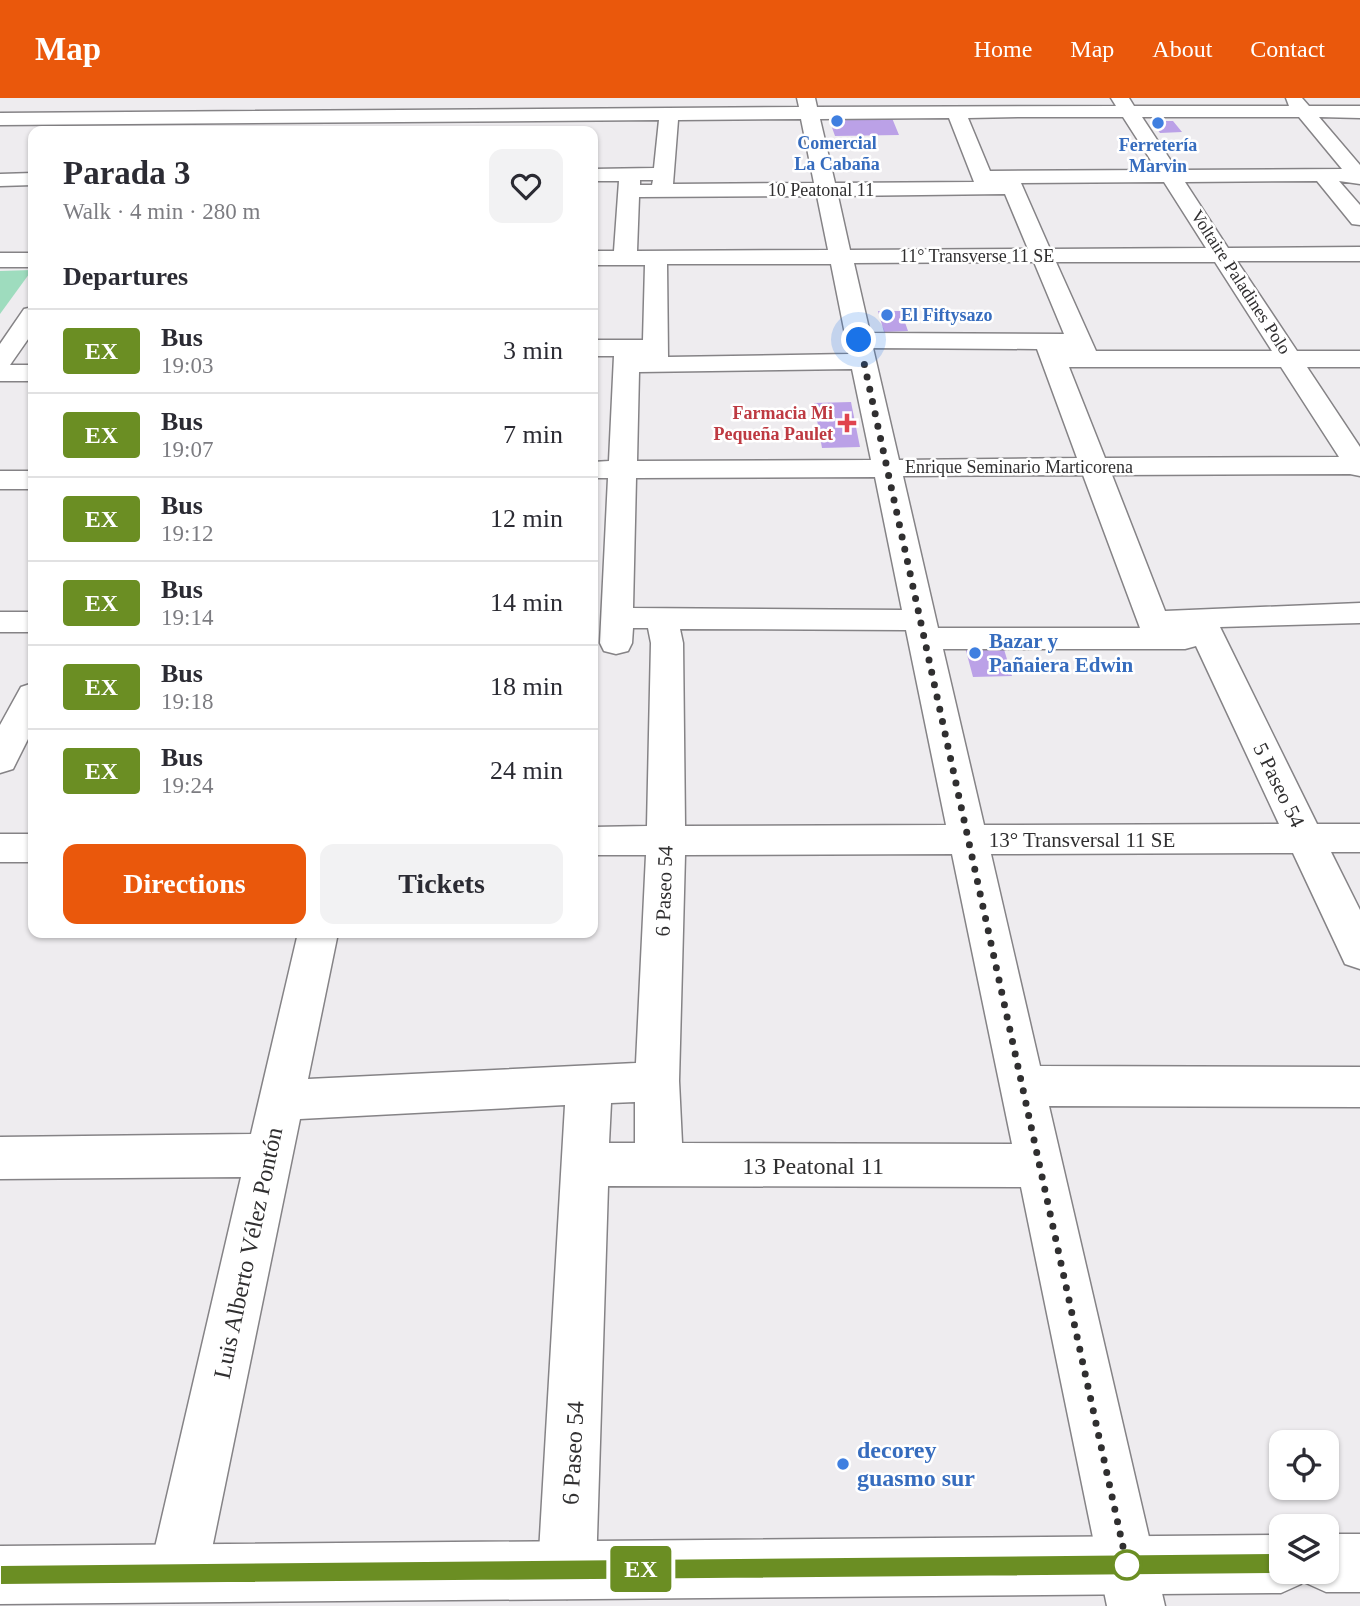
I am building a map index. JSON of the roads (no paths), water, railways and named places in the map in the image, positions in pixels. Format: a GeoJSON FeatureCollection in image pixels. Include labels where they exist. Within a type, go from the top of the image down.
{"type":"FeatureCollection","features":[{"type":"Feature","properties":{"kind":"street"},"geometry":{"type":"LineString","coordinates":[[0,118],[20,98]]}},
{"type":"Feature","properties":{"kind":"street"},"geometry":{"type":"LineString","coordinates":[[165,125],[184,98]]}},
{"type":"Feature","properties":{"kind":"street"},"geometry":{"type":"LineString","coordinates":[[343,125],[357,98]]}},
{"type":"Feature","properties":{"kind":"street"},"geometry":{"type":"LineString","coordinates":[[494,124],[499,98]]}},
{"type":"Feature","properties":{"kind":"street"},"geometry":{"type":"LineString","coordinates":[[0,118],[165,125],[494,124],[808,105],[956,113],[1125,105],[1299,105],[1360,113]]}},
{"type":"Feature","properties":{"kind":"street"},"geometry":{"type":"LineString","coordinates":[[808,105],[1131,1585]]}},
{"type":"Feature","properties":{"kind":"street","name":"Voltaire Paladines Polo"},"geometry":{"type":"LineString","coordinates":[[1125,105],[1359,466]]}},
{"type":"Feature","properties":{"kind":"street"},"geometry":{"type":"LineString","coordinates":[[1299,105],[1359,180]]}},
{"type":"Feature","properties":{"kind":"street"},"geometry":{"type":"LineString","coordinates":[[956,113],[984,183]]}},
{"type":"Feature","properties":{"kind":"street"},"geometry":{"type":"LineString","coordinates":[[664,182],[669,115]]}},
{"type":"Feature","properties":{"kind":"street","name":"10 Peatonal 11"},"geometry":{"type":"LineString","coordinates":[[598,176],[629,183],[664,182],[826,190],[1171,176],[1359,180]]}},
{"type":"Feature","properties":{"kind":"street"},"geometry":{"type":"LineString","coordinates":[[0,180],[28,179]]}},
{"type":"Feature","properties":{"kind":"street"},"geometry":{"type":"LineString","coordinates":[[1328,181],[1360,219]]}},
{"type":"Feature","properties":{"kind":"street"},"geometry":{"type":"LineString","coordinates":[[625,258],[629,183]]}},
{"type":"Feature","properties":{"kind":"street"},"geometry":{"type":"LineString","coordinates":[[1011,183],[1084,350]]}},
{"type":"Feature","properties":{"kind":"street","name":"11° Transverse 11 SE"},"geometry":{"type":"LineString","coordinates":[[598,258],[1360,254]]}},
{"type":"Feature","properties":{"kind":"street"},"geometry":{"type":"LineString","coordinates":[[655,356],[656,258]]}},
{"type":"Feature","properties":{"kind":"street"},"geometry":{"type":"LineString","coordinates":[[0,260],[28,260]]}},
{"type":"Feature","properties":{"kind":"street"},"geometry":{"type":"LineString","coordinates":[[0,362],[28,321]]}},
{"type":"Feature","properties":{"kind":"street"},"geometry":{"type":"LineString","coordinates":[[598,349],[627,356],[861,350],[1084,350],[1290,359],[1360,359]]}},
{"type":"Feature","properties":{"kind":"street"},"geometry":{"type":"LineString","coordinates":[[1050,350],[1156,629]]}},
{"type":"Feature","properties":{"kind":"street"},"geometry":{"type":"LineString","coordinates":[[627,356],[608,469],[609,635],[664,630],[1204,628],[1360,613]]}},
{"type":"Feature","properties":{"kind":"street"},"geometry":{"type":"LineString","coordinates":[[0,373],[28,373]]}},
{"type":"Feature","properties":{"kind":"street","name":"Enrique Seminario Marticorena"},"geometry":{"type":"LineString","coordinates":[[608,469],[1359,466]]}},
{"type":"Feature","properties":{"kind":"street"},"geometry":{"type":"LineString","coordinates":[[0,480],[28,480]]}},
{"type":"Feature","properties":{"kind":"street"},"geometry":{"type":"LineString","coordinates":[[0,622],[28,622]]}},
{"type":"Feature","properties":{"kind":"street","name":"5 Paseo 54"},"geometry":{"type":"LineString","coordinates":[[1204,628],[1360,952]]}},
{"type":"Feature","properties":{"kind":"street","name":"6 Paseo 54"},"geometry":{"type":"LineString","coordinates":[[659,1165],[657,1081],[666,840],[664,630]]}},
{"type":"Feature","properties":{"kind":"street"},"geometry":{"type":"LineString","coordinates":[[0,760],[28,705]]}},
{"type":"Feature","properties":{"kind":"street","name":"13° Transversal 11 SE"},"geometry":{"type":"LineString","coordinates":[[598,841],[1360,838]]}},
{"type":"Feature","properties":{"kind":"street"},"geometry":{"type":"LineString","coordinates":[[0,848],[28,848]]}},
{"type":"Feature","properties":{"kind":"street","name":"Luis Alberto Vélez Pontón"},"geometry":{"type":"LineString","coordinates":[[178,1573],[317,938]]}},
{"type":"Feature","properties":{"kind":"street"},"geometry":{"type":"LineString","coordinates":[[281,1100],[657,1081]]}},
{"type":"Feature","properties":{"kind":"street","name":"6 Paseo 54"},"geometry":{"type":"LineString","coordinates":[[567,1570],[589,1084]]}},
{"type":"Feature","properties":{"kind":"street"},"geometry":{"type":"LineString","coordinates":[[1022,1086],[1359,1090]]}},
{"type":"Feature","properties":{"kind":"street"},"geometry":{"type":"LineString","coordinates":[[0,1158],[269,1155]]}},
{"type":"Feature","properties":{"kind":"street","name":"13 Peatonal 11"},"geometry":{"type":"LineString","coordinates":[[586,1164],[1040,1166]]}},
{"type":"Feature","properties":{"kind":"street"},"geometry":{"type":"LineString","coordinates":[[1339,1563],[1360,1563]]}},
{"type":"Feature","properties":{"kind":"street"},"geometry":{"type":"LineString","coordinates":[[0,1575],[567,1570],[1131,1585],[1269,1566]]}},
{"type":"Feature","properties":{"kind":"place","name":"Comercial La Cabaña"},"geometry":{"type":"Point","coordinates":[837,121]}},
{"type":"Feature","properties":{"kind":"place","name":"Ferretería Marvin"},"geometry":{"type":"Point","coordinates":[1158,123]}},
{"type":"Feature","properties":{"kind":"place","name":"El Fiftysazo"},"geometry":{"type":"Point","coordinates":[887,315]}},
{"type":"Feature","properties":{"kind":"place","name":"Farmacia Mi Pequeña Paulet"},"geometry":{"type":"Point","coordinates":[847,423]}},
{"type":"Feature","properties":{"kind":"place","name":"Bazar y Pañaiera Edwin"},"geometry":{"type":"Point","coordinates":[975,653]}},
{"type":"Feature","properties":{"kind":"place","name":"decorey guasmo sur"},"geometry":{"type":"Point","coordinates":[843,1464]}}]}
